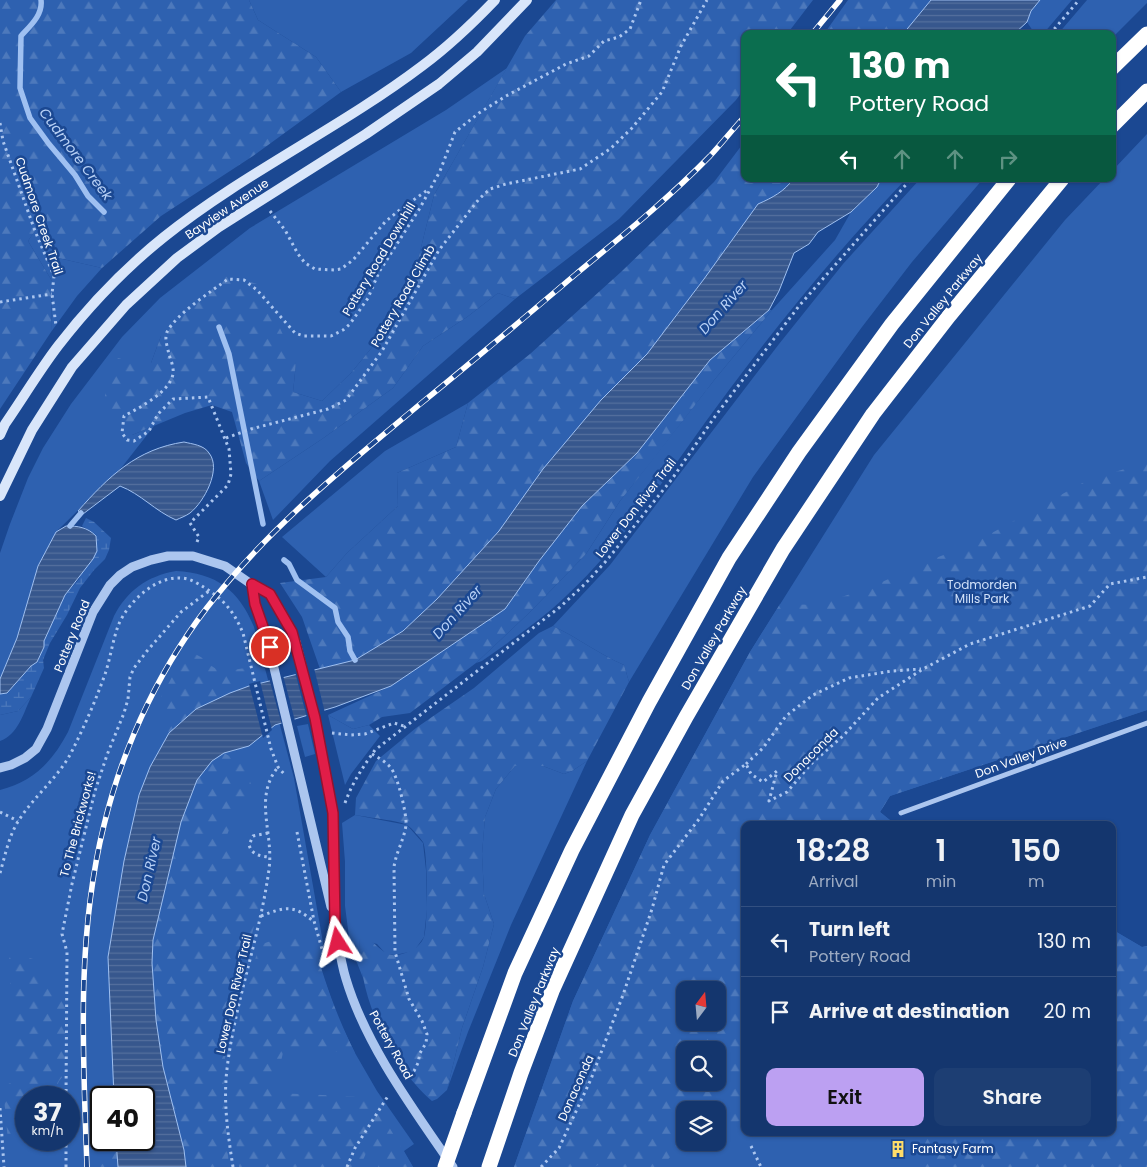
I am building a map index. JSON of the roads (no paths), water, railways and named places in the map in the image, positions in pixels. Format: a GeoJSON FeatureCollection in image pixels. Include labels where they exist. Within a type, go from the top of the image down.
{"type":"FeatureCollection","features":[{"type":"Feature","properties":{"kind":"highway"},"geometry":{"type":"LineString","coordinates":[[1116,64],[1147,34]]}},
{"type":"Feature","properties":{"kind":"highway"},"geometry":{"type":"LineString","coordinates":[[1116,122],[1147,91]]}},
{"type":"Feature","properties":{"kind":"highway","name":"Don Valley Parkway"},"geometry":{"type":"LineString","coordinates":[[445,1167],[515,973],[572,850],[649,702],[729,558],[799,452],[892,324],[1007,182]]}},
{"type":"Feature","properties":{"kind":"highway","name":"Don Valley Parkway"},"geometry":{"type":"LineString","coordinates":[[491,1160],[552,992],[632,815],[783,549],[872,414],[949,316],[1060,182]]}},
{"type":"Feature","properties":{"kind":"main road","name":"Bayview Avenue"},"geometry":{"type":"LineString","coordinates":[[0,435],[5,424],[58,346],[107,289],[163,238],[202,209],[354,112],[422,66],[461,35],[495,0]]}},
{"type":"Feature","properties":{"kind":"main road","name":"Bayview Avenue"},"geometry":{"type":"LineString","coordinates":[[0,496],[32,430],[72,367],[126,305],[177,258],[219,227],[366,134],[439,84],[477,52],[527,0]]}},
{"type":"Feature","properties":{"kind":"street","name":"Pottery Road"},"geometry":{"type":"LineString","coordinates":[[0,768],[25,758],[36,748],[48,729],[94,612],[110,585],[120,575],[132,567],[168,556],[184,555],[210,560],[225,566],[270,594],[281,611],[296,642],[315,718],[333,813],[335,923]]}},
{"type":"Feature","properties":{"kind":"street","name":"Pottery Road"},"geometry":{"type":"LineString","coordinates":[[252,584],[255,604],[270,647],[289,726],[335,923],[346,979],[360,1016],[398,1083],[453,1167]]}},
{"type":"Feature","properties":{"kind":"street","name":"Don Valley Drive"},"geometry":{"type":"LineString","coordinates":[[901,813],[1147,723]]}},
{"type":"Feature","properties":{"kind":"water"},"geometry":{"type":"Polygon","coordinates":[[[931,0],[1040,0],[1031,11],[1027,22],[1018,30],[906,30],[931,0]]]}},
{"type":"Feature","properties":{"kind":"water","name":"Don River"},"geometry":{"type":"Polygon","coordinates":[[[790,182],[880,182],[877,187],[851,212],[818,232],[809,244],[794,253],[779,291],[769,310],[710,360],[637,453],[582,506],[539,561],[505,609],[391,686],[335,707],[275,725],[249,746],[224,753],[212,761],[197,780],[181,822],[153,940],[152,963],[156,1020],[163,1067],[184,1150],[186,1167],[118,1167],[117,1151],[155,1151],[155,1086],[114,1086],[108,957],[124,861],[139,795],[150,767],[169,733],[196,709],[230,693],[249,686],[355,660],[403,631],[437,599],[499,531],[543,469],[601,400],[647,354],[758,204],[778,194],[790,182]]]}},
{"type":"Feature","properties":{"kind":"water"},"geometry":{"type":"Polygon","coordinates":[[[184,442],[198,445],[207,450],[212,460],[213,468],[210,485],[206,493],[188,514],[176,520],[161,512],[135,493],[120,486],[83,514],[78,511],[101,486],[125,466],[152,451],[184,442]]]}},
{"type":"Feature","properties":{"kind":"water"},"geometry":{"type":"Polygon","coordinates":[[[66,526],[82,528],[93,533],[96,536],[97,551],[65,595],[44,641],[44,647],[37,662],[31,666],[7,693],[0,694],[0,679],[17,638],[38,566],[56,532],[66,526]]]}},
{"type":"Feature","properties":{"kind":"waterway","name":"Cudmore Creek"},"geometry":{"type":"LineString","coordinates":[[41,0],[38,15],[21,36],[20,88],[30,118],[75,175],[88,196],[104,212]]}},
{"type":"Feature","properties":{"kind":"waterway","name":"Cudmore Creek"},"geometry":{"type":"LineString","coordinates":[[219,327],[229,354],[263,524]]}},
{"type":"Feature","properties":{"kind":"waterway"},"geometry":{"type":"LineString","coordinates":[[70,526],[81,513]]}},
{"type":"Feature","properties":{"kind":"waterway","name":"Cudmore Creek"},"geometry":{"type":"LineString","coordinates":[[284,560],[289,564],[297,580],[335,608],[338,622],[348,637],[350,651],[355,660]]}},
{"type":"Feature","properties":{"kind":"railway"},"geometry":{"type":"LineString","coordinates":[[815,30],[840,0]]}},
{"type":"Feature","properties":{"kind":"railway"},"geometry":{"type":"LineString","coordinates":[[87,1167],[83,1038],[85,952],[95,867],[112,794],[134,733],[179,647],[197,620],[239,569],[313,495],[628,231],[694,172],[741,121]]}},
{"type":"Feature","properties":{"kind":"place","name":"Fantasy Farm"},"geometry":{"type":"Point","coordinates":[898,1149]}},
{"type":"Feature","properties":{"kind":"park label","name":"Todmorden Mills Park"},"geometry":{"type":"Point","coordinates":[982,592]}}]}
